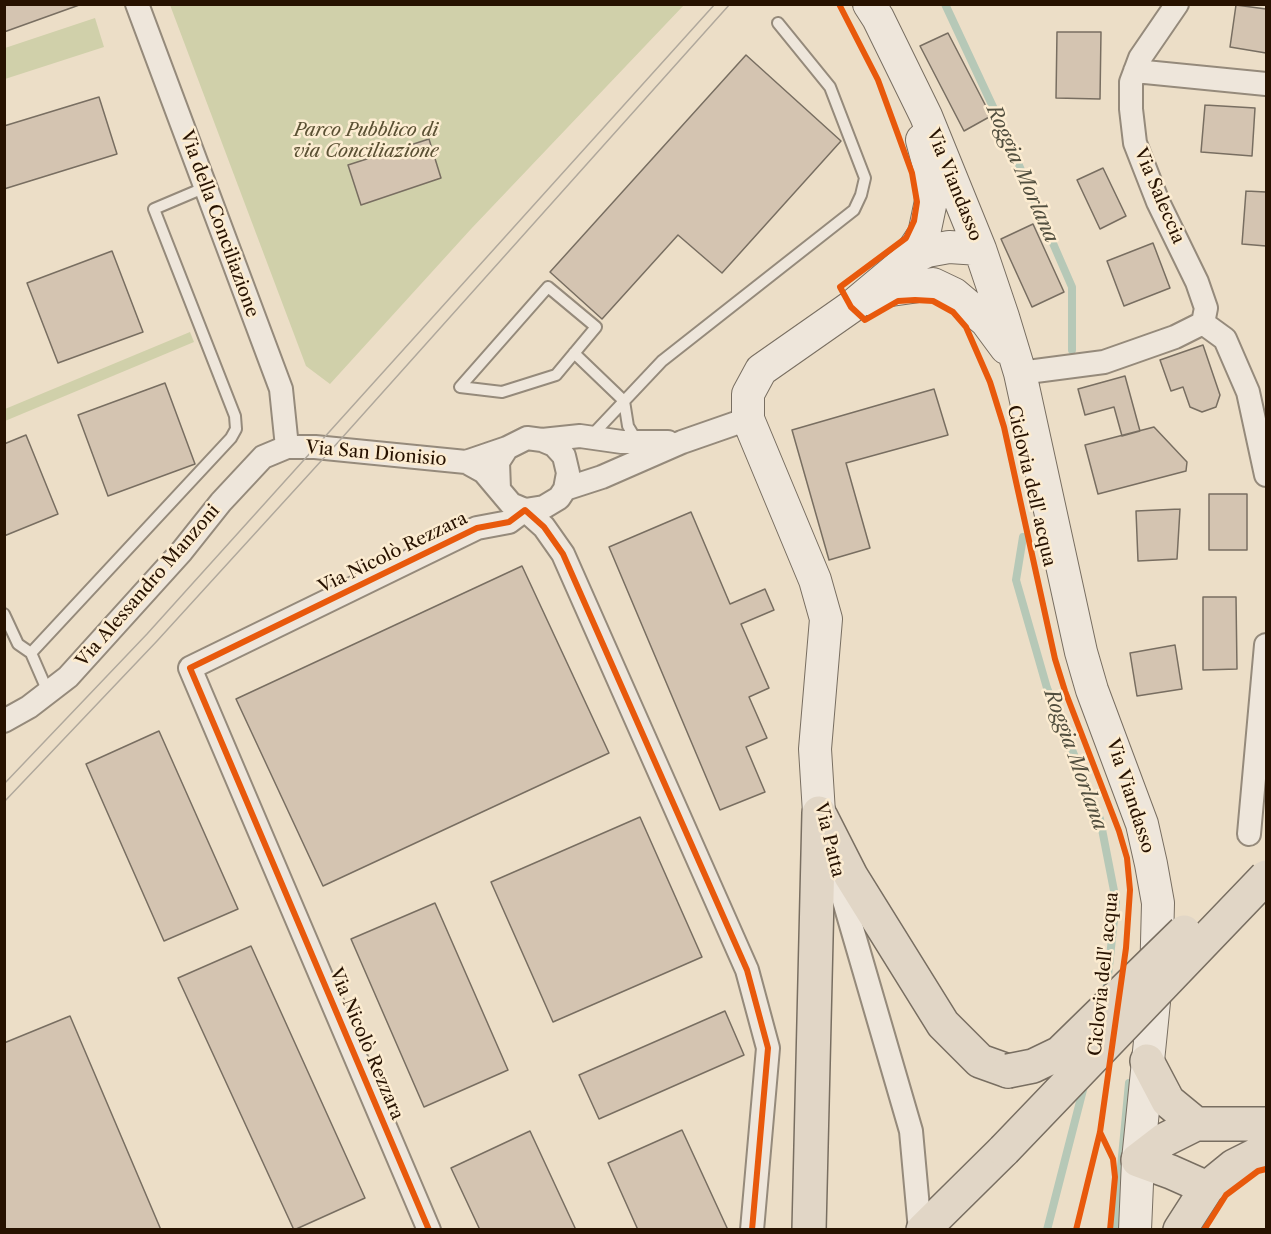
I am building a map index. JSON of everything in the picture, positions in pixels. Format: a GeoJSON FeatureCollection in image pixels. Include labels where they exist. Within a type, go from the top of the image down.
{"type":"FeatureCollection","features":[{"type":"Feature","properties":{"kind":"highway"},"geometry":{"type":"LineString","coordinates":[[819,813],[851,876],[943,1024],[980,1061],[1008,1071],[1033,1066],[1060,1053],[1258,842]]}},
{"type":"Feature","properties":{"kind":"highway"},"geometry":{"type":"LineString","coordinates":[[809,1230],[819,813]]}},
{"type":"Feature","properties":{"kind":"highway"},"geometry":{"type":"LineString","coordinates":[[1004,1150],[1266,876]]}},
{"type":"Feature","properties":{"kind":"highway"},"geometry":{"type":"LineString","coordinates":[[922,1230],[1004,1150],[1266,910]]}},
{"type":"Feature","properties":{"kind":"highway"},"geometry":{"type":"LineString","coordinates":[[1147,1061],[1168,1101],[1196,1124]]}},
{"type":"Feature","properties":{"kind":"highway"},"geometry":{"type":"LineString","coordinates":[[1138,1160],[1164,1140],[1196,1124],[1266,1124]]}},
{"type":"Feature","properties":{"kind":"highway"},"geometry":{"type":"LineString","coordinates":[[1180,1230],[1207,1188],[1234,1166],[1266,1150]]}},
{"type":"Feature","properties":{"kind":"highway"},"geometry":{"type":"LineString","coordinates":[[1138,1160],[1207,1188]]}},
{"type":"Feature","properties":{"kind":"street","name":"Via della Conciliazione"},"geometry":{"type":"LineString","coordinates":[[137,4],[281,389],[286,447]]}},
{"type":"Feature","properties":{"kind":"street","name":"Via Viandasso"},"geometry":{"type":"LineString","coordinates":[[869,4],[926,116],[980,249],[1004,316],[1020,373],[1081,652],[1092,690],[1142,824],[1151,864],[1158,903],[1157,970],[1138,1160],[1135,1230]]}},
{"type":"Feature","properties":{"kind":"street","name":"Via Saleccia"},"geometry":{"type":"LineString","coordinates":[[1177,4],[1140,58],[1131,82],[1131,109],[1136,143],[1158,202],[1197,282],[1206,308],[1203,323]]}},
{"type":"Feature","properties":{"kind":"street"},"geometry":{"type":"LineString","coordinates":[[904,70],[929,166],[931,201],[924,234],[906,261]]}},
{"type":"Feature","properties":{"kind":"street"},"geometry":{"type":"LineString","coordinates":[[1135,71],[1266,84]]}},
{"type":"Feature","properties":{"kind":"street"},"geometry":{"type":"LineString","coordinates":[[752,1230],[768,1048],[750,981],[650,746],[563,554],[544,527],[525,510],[511,504],[501,493],[498,462],[507,448],[527,438],[542,440],[580,436],[619,456],[682,442],[748,419],[748,394],[761,370],[850,307],[906,261],[927,252],[950,248],[980,249]]}},
{"type":"Feature","properties":{"kind":"street"},"geometry":{"type":"LineString","coordinates":[[850,307],[884,291],[933,284],[980,249]]}},
{"type":"Feature","properties":{"kind":"street"},"geometry":{"type":"LineString","coordinates":[[933,284],[954,294],[986,321],[1003,343],[1020,373],[1104,362],[1175,337],[1203,323],[1225,339],[1248,392],[1266,475]]}},
{"type":"Feature","properties":{"kind":"street","name":"Via Patta"},"geometry":{"type":"LineString","coordinates":[[748,419],[815,580],[826,619],[815,749],[819,813],[911,1131],[922,1230]]}},
{"type":"Feature","properties":{"kind":"street"},"geometry":{"type":"LineString","coordinates":[[542,440],[554,445],[564,456],[568,473],[557,525],[563,554]]}},
{"type":"Feature","properties":{"kind":"street"},"geometry":{"type":"LineString","coordinates":[[525,510],[544,507],[619,456],[647,444],[682,442]]}},
{"type":"Feature","properties":{"kind":"street","name":"Via San Dionisio"},"geometry":{"type":"LineString","coordinates":[[286,447],[315,447],[466,462],[484,472],[501,493]]}},
{"type":"Feature","properties":{"kind":"street","name":"Via Alessandro Manzoni"},"geometry":{"type":"LineString","coordinates":[[5,719],[29,707],[68,677],[263,457],[286,447]]}},
{"type":"Feature","properties":{"kind":"street","name":"Via San Dionisio"},"geometry":{"type":"LineString","coordinates":[[466,462],[507,448]]}},
{"type":"Feature","properties":{"kind":"street","name":"Via Nicolò Rezzara"},"geometry":{"type":"LineString","coordinates":[[477,528],[501,493]]}},
{"type":"Feature","properties":{"kind":"street","name":"Via Nicolò Rezzara"},"geometry":{"type":"LineString","coordinates":[[429,1230],[190,668],[477,528],[509,522],[525,510]]}},
{"type":"Feature","properties":{"kind":"street"},"geometry":{"type":"LineString","coordinates":[[1258,842],[1266,645]]}},
{"type":"Feature","properties":{"kind":"lane"},"geometry":{"type":"LineString","coordinates":[[580,436],[595,432],[624,407],[662,361],[854,210],[865,178],[830,87],[778,23]]}},
{"type":"Feature","properties":{"kind":"lane"},"geometry":{"type":"LineString","coordinates":[[31,653],[231,438],[236,429],[235,416],[154,209],[206,187]]}},
{"type":"Feature","properties":{"kind":"lane"},"geometry":{"type":"LineString","coordinates":[[548,287],[596,327],[574,353],[556,375],[502,392],[460,387],[548,287]]}},
{"type":"Feature","properties":{"kind":"lane"},"geometry":{"type":"LineString","coordinates":[[574,353],[624,407],[628,426],[634,435],[647,444]]}},
{"type":"Feature","properties":{"kind":"lane"},"geometry":{"type":"LineString","coordinates":[[619,456],[624,407]]}},
{"type":"Feature","properties":{"kind":"lane"},"geometry":{"type":"LineString","coordinates":[[4,614],[18,644],[31,653],[48,692]]}},
{"type":"Feature","properties":{"kind":"green space","name":"Parco Pubblico di via Conciliazione"},"geometry":{"type":"Polygon","coordinates":[[[170,5],[684,5],[471,229],[330,384],[306,366],[170,5]]]}},
{"type":"Feature","properties":{"kind":"green space"},"geometry":{"type":"Polygon","coordinates":[[[95,18],[104,47],[5,79],[5,48],[95,18]]]}},
{"type":"Feature","properties":{"kind":"green space"},"geometry":{"type":"Polygon","coordinates":[[[190,332],[194,342],[5,421],[5,409],[190,332]]]}},
{"type":"Feature","properties":{"kind":"building"},"geometry":{"type":"Polygon","coordinates":[[[4,4],[82,4],[4,32],[4,4]]]}},
{"type":"Feature","properties":{"kind":"building"},"geometry":{"type":"Polygon","coordinates":[[[1236,5],[1266,9],[1266,53],[1230,47],[1236,5]]]}},
{"type":"Feature","properties":{"kind":"building"},"geometry":{"type":"Polygon","coordinates":[[[1057,32],[1101,32],[1100,99],[1056,98],[1057,32]]]}},
{"type":"Feature","properties":{"kind":"building"},"geometry":{"type":"Polygon","coordinates":[[[948,33],[991,116],[964,131],[920,46],[948,33]]]}},
{"type":"Feature","properties":{"kind":"building"},"geometry":{"type":"Polygon","coordinates":[[[746,55],[841,141],[722,273],[678,235],[602,319],[550,272],[746,55]]]}},
{"type":"Feature","properties":{"kind":"building"},"geometry":{"type":"Polygon","coordinates":[[[99,97],[117,154],[4,189],[4,126],[99,97]]]}},
{"type":"Feature","properties":{"kind":"building"},"geometry":{"type":"Polygon","coordinates":[[[1205,105],[1255,108],[1252,156],[1201,152],[1205,105]]]}},
{"type":"Feature","properties":{"kind":"building"},"geometry":{"type":"Polygon","coordinates":[[[429,139],[441,178],[361,205],[348,165],[429,139]]]}},
{"type":"Feature","properties":{"kind":"building"},"geometry":{"type":"Polygon","coordinates":[[[1103,168],[1126,216],[1100,229],[1077,180],[1103,168]]]}},
{"type":"Feature","properties":{"kind":"building"},"geometry":{"type":"Polygon","coordinates":[[[1246,191],[1266,192],[1266,246],[1242,244],[1246,191]]]}},
{"type":"Feature","properties":{"kind":"building"},"geometry":{"type":"Polygon","coordinates":[[[1033,224],[1064,292],[1032,307],[1001,239],[1033,224]]]}},
{"type":"Feature","properties":{"kind":"building"},"geometry":{"type":"Polygon","coordinates":[[[1153,243],[1170,288],[1124,306],[1107,261],[1153,243]]]}},
{"type":"Feature","properties":{"kind":"building"},"geometry":{"type":"Polygon","coordinates":[[[112,251],[143,332],[58,363],[27,283],[112,251]]]}},
{"type":"Feature","properties":{"kind":"building"},"geometry":{"type":"Polygon","coordinates":[[[1203,345],[1220,395],[1216,407],[1202,412],[1190,407],[1183,387],[1171,391],[1160,360],[1203,345]]]}},
{"type":"Feature","properties":{"kind":"building"},"geometry":{"type":"Polygon","coordinates":[[[1125,376],[1140,431],[1122,436],[1114,407],[1085,415],[1078,389],[1125,376]]]}},
{"type":"Feature","properties":{"kind":"building"},"geometry":{"type":"Polygon","coordinates":[[[165,383],[195,464],[108,496],[78,415],[165,383]]]}},
{"type":"Feature","properties":{"kind":"building"},"geometry":{"type":"Polygon","coordinates":[[[934,389],[948,435],[846,463],[870,548],[829,560],[792,430],[934,389]]]}},
{"type":"Feature","properties":{"kind":"building"},"geometry":{"type":"Polygon","coordinates":[[[1154,427],[1187,462],[1186,471],[1098,494],[1085,445],[1154,427]]]}},
{"type":"Feature","properties":{"kind":"building"},"geometry":{"type":"Polygon","coordinates":[[[26,435],[58,514],[4,536],[4,444],[26,435]]]}},
{"type":"Feature","properties":{"kind":"building"},"geometry":{"type":"Polygon","coordinates":[[[1209,494],[1247,494],[1247,550],[1209,550],[1209,494]]]}},
{"type":"Feature","properties":{"kind":"building"},"geometry":{"type":"Polygon","coordinates":[[[1180,509],[1177,559],[1138,561],[1136,511],[1180,509]]]}},
{"type":"Feature","properties":{"kind":"building"},"geometry":{"type":"Polygon","coordinates":[[[691,512],[730,604],[765,589],[774,610],[741,624],[769,688],[749,697],[767,738],[746,747],[765,792],[720,810],[609,547],[691,512]]]}},
{"type":"Feature","properties":{"kind":"building"},"geometry":{"type":"Polygon","coordinates":[[[522,566],[609,753],[323,886],[236,699],[522,566]]]}},
{"type":"Feature","properties":{"kind":"building"},"geometry":{"type":"Polygon","coordinates":[[[1203,597],[1236,597],[1237,669],[1203,670],[1203,597]]]}},
{"type":"Feature","properties":{"kind":"building"},"geometry":{"type":"Polygon","coordinates":[[[1175,645],[1182,689],[1137,696],[1130,653],[1175,645]]]}},
{"type":"Feature","properties":{"kind":"building"},"geometry":{"type":"Polygon","coordinates":[[[159,731],[238,909],[164,941],[86,764],[159,731]]]}},
{"type":"Feature","properties":{"kind":"building"},"geometry":{"type":"Polygon","coordinates":[[[640,817],[702,957],[553,1022],[491,882],[640,817]]]}},
{"type":"Feature","properties":{"kind":"building"},"geometry":{"type":"Polygon","coordinates":[[[435,903],[508,1070],[424,1107],[351,939],[435,903]]]}},
{"type":"Feature","properties":{"kind":"building"},"geometry":{"type":"Polygon","coordinates":[[[251,946],[365,1198],[294,1230],[178,978],[251,946]]]}},
{"type":"Feature","properties":{"kind":"building"},"geometry":{"type":"Polygon","coordinates":[[[725,1011],[744,1055],[599,1119],[579,1075],[725,1011]]]}},
{"type":"Feature","properties":{"kind":"building"},"geometry":{"type":"Polygon","coordinates":[[[70,1016],[161,1230],[4,1230],[4,1043],[70,1016]]]}},
{"type":"Feature","properties":{"kind":"building"},"geometry":{"type":"Polygon","coordinates":[[[682,1130],[728,1230],[638,1230],[608,1163],[682,1130]]]}},
{"type":"Feature","properties":{"kind":"building"},"geometry":{"type":"Polygon","coordinates":[[[530,1131],[576,1230],[480,1230],[451,1168],[530,1131]]]}},
{"type":"Feature","properties":{"kind":"waterway","name":"Roggia Morlana"},"geometry":{"type":"LineString","coordinates":[[945,4],[1001,124],[1072,287],[1072,350]]}},
{"type":"Feature","properties":{"kind":"waterway","name":"Roggia Morlana"},"geometry":{"type":"LineString","coordinates":[[1023,537],[1016,580],[1047,688],[1100,819],[1116,901],[1106,994]]}},
{"type":"Feature","properties":{"kind":"waterway","name":"Roggia Morlana"},"geometry":{"type":"LineString","coordinates":[[1047,1230],[1085,1082]]}},
{"type":"Feature","properties":{"kind":"waterway"},"geometry":{"type":"LineString","coordinates":[[1115,1230],[1129,1083]]}},
{"type":"Feature","properties":{"kind":"tram line"},"geometry":{"type":"LineString","coordinates":[[4,784],[147,634],[715,4]]}},
{"type":"Feature","properties":{"kind":"tram line"},"geometry":{"type":"LineString","coordinates":[[4,802],[157,641],[332,449],[730,4]]}},
{"type":"Feature","properties":{"kind":"cycle path","name":"Ciclovia dell' acqua"},"geometry":{"type":"LineString","coordinates":[[839,4],[878,80],[912,173],[917,202],[914,221],[906,238],[840,287],[851,307],[865,320],[898,301],[933,301],[953,312],[966,327],[990,382],[1004,427],[1055,659],[1127,858],[1130,890],[1126,948],[1100,1132],[1076,1230]]}},
{"type":"Feature","properties":{"kind":"cycle path"},"geometry":{"type":"LineString","coordinates":[[429,1230],[190,668],[477,528],[509,522],[525,510],[544,527],[563,554],[747,970],[768,1048],[752,1230]]}},
{"type":"Feature","properties":{"kind":"cycle path"},"geometry":{"type":"LineString","coordinates":[[1100,1132],[1113,1159],[1115,1177],[1110,1230]]}},
{"type":"Feature","properties":{"kind":"cycle path"},"geometry":{"type":"LineString","coordinates":[[1204,1230],[1226,1195],[1258,1171],[1266,1169]]}}]}
